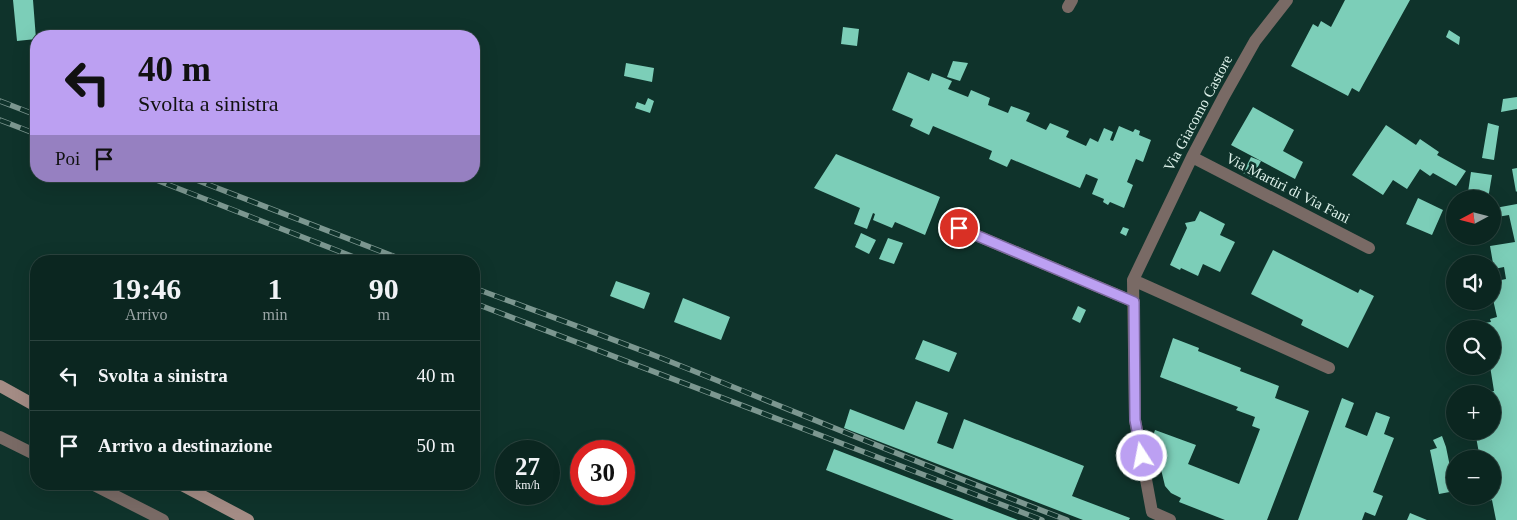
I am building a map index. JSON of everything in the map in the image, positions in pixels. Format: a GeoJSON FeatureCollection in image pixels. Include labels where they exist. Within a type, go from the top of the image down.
{"type":"FeatureCollection","features":[{"type":"Feature","properties":{"kind":"main road"},"geometry":{"type":"LineString","coordinates":[[0,386],[30,403]]}},
{"type":"Feature","properties":{"kind":"main road"},"geometry":{"type":"LineString","coordinates":[[191,490],[248,520]]}},
{"type":"Feature","properties":{"kind":"street","name":"Via Giacomo Castore"},"geometry":{"type":"LineString","coordinates":[[1134,280],[1192,157],[1224,96],[1255,41],[1287,0]]}},
{"type":"Feature","properties":{"kind":"street","name":"Via Martiri di Via Fani"},"geometry":{"type":"LineString","coordinates":[[1192,157],[1369,248]]}},
{"type":"Feature","properties":{"kind":"street"},"geometry":{"type":"LineString","coordinates":[[959,228],[1134,302]]}},
{"type":"Feature","properties":{"kind":"street"},"geometry":{"type":"LineString","coordinates":[[1170,520],[1152,512],[1135,420],[1134,280],[1330,368]]}},
{"type":"Feature","properties":{"kind":"street"},"geometry":{"type":"LineString","coordinates":[[0,436],[30,452]]}},
{"type":"Feature","properties":{"kind":"street"},"geometry":{"type":"LineString","coordinates":[[104,490],[163,520]]}},
{"type":"Feature","properties":{"kind":"building"},"geometry":{"type":"Polygon","coordinates":[[[13,0],[33,0],[35,30],[30,30],[30,40],[17,41],[13,0]]]}},
{"type":"Feature","properties":{"kind":"building"},"geometry":{"type":"Polygon","coordinates":[[[1345,0],[1410,0],[1359,92],[1352,88],[1348,96],[1291,66],[1313,24],[1318,27],[1321,21],[1331,27],[1345,0]]]}},
{"type":"Feature","properties":{"kind":"building"},"geometry":{"type":"Polygon","coordinates":[[[843,27],[859,29],[857,46],[841,44],[843,27]]]}},
{"type":"Feature","properties":{"kind":"building"},"geometry":{"type":"Polygon","coordinates":[[[1449,30],[1460,37],[1459,45],[1446,37],[1449,30]]]}},
{"type":"Feature","properties":{"kind":"building"},"geometry":{"type":"Polygon","coordinates":[[[953,61],[968,63],[960,81],[947,77],[953,61]]]}},
{"type":"Feature","properties":{"kind":"building"},"geometry":{"type":"Polygon","coordinates":[[[626,63],[654,68],[652,82],[624,76],[626,63]]]}},
{"type":"Feature","properties":{"kind":"building"},"geometry":{"type":"Polygon","coordinates":[[[908,72],[929,81],[932,73],[952,81],[948,89],[968,97],[971,90],[990,98],[988,105],[1008,113],[1011,106],[1030,113],[1026,121],[1046,130],[1050,123],[1069,131],[1066,137],[1086,146],[1090,138],[1098,142],[1104,128],[1113,132],[1110,140],[1113,141],[1119,126],[1133,132],[1135,129],[1140,131],[1139,135],[1151,140],[1143,162],[1136,159],[1127,182],[1133,185],[1124,208],[1110,202],[1108,205],[1103,202],[1104,199],[1092,194],[1098,179],[1086,174],[1080,188],[1011,159],[1007,167],[989,159],[992,151],[933,126],[929,135],[910,126],[913,119],[892,110],[908,72]]]}},
{"type":"Feature","properties":{"kind":"building"},"geometry":{"type":"Polygon","coordinates":[[[1517,97],[1517,109],[1501,112],[1503,99],[1517,97]]]}},
{"type":"Feature","properties":{"kind":"building"},"geometry":{"type":"Polygon","coordinates":[[[648,98],[654,101],[650,113],[635,108],[637,102],[645,105],[648,98]]]}},
{"type":"Feature","properties":{"kind":"building"},"geometry":{"type":"Polygon","coordinates":[[[1253,107],[1294,130],[1283,151],[1303,162],[1295,179],[1231,145],[1253,107]]]}},
{"type":"Feature","properties":{"kind":"building"},"geometry":{"type":"Polygon","coordinates":[[[1488,123],[1499,126],[1494,160],[1482,158],[1488,123]]]}},
{"type":"Feature","properties":{"kind":"building"},"geometry":{"type":"Polygon","coordinates":[[[1386,125],[1416,145],[1420,139],[1439,152],[1437,155],[1466,171],[1456,186],[1433,173],[1430,176],[1420,169],[1407,189],[1393,180],[1383,195],[1352,175],[1386,125]]]}},
{"type":"Feature","properties":{"kind":"building"},"geometry":{"type":"Polygon","coordinates":[[[836,154],[940,197],[925,235],[895,222],[892,228],[873,220],[875,214],[873,213],[867,229],[854,224],[860,208],[814,188],[836,154]]]}},
{"type":"Feature","properties":{"kind":"building"},"geometry":{"type":"Polygon","coordinates":[[[1251,157],[1261,161],[1252,178],[1243,173],[1251,157]]]}},
{"type":"Feature","properties":{"kind":"building"},"geometry":{"type":"Polygon","coordinates":[[[1517,168],[1517,191],[1516,192],[1512,169],[1517,168]]]}},
{"type":"Feature","properties":{"kind":"building"},"geometry":{"type":"Polygon","coordinates":[[[1471,172],[1492,175],[1490,190],[1468,190],[1471,172]]]}},
{"type":"Feature","properties":{"kind":"building"},"geometry":{"type":"Polygon","coordinates":[[[1418,198],[1443,210],[1432,235],[1406,224],[1418,198]]]}},
{"type":"Feature","properties":{"kind":"building"},"geometry":{"type":"Polygon","coordinates":[[[1517,204],[1517,520],[1496,520],[1493,505],[1501,505],[1501,450],[1478,450],[1477,440],[1501,440],[1501,385],[1493,385],[1491,375],[1501,375],[1501,320],[1490,319],[1497,317],[1495,310],[1501,310],[1501,280],[1506,279],[1504,267],[1501,268],[1501,255],[1492,255],[1490,246],[1515,242],[1509,215],[1501,216],[1501,207],[1517,204]]]}},
{"type":"Feature","properties":{"kind":"building"},"geometry":{"type":"Polygon","coordinates":[[[1200,211],[1225,224],[1220,235],[1235,242],[1220,272],[1203,264],[1198,276],[1170,265],[1187,228],[1185,223],[1195,221],[1200,211]]]}},
{"type":"Feature","properties":{"kind":"building"},"geometry":{"type":"Polygon","coordinates":[[[1123,227],[1129,229],[1126,236],[1120,233],[1123,227]]]}},
{"type":"Feature","properties":{"kind":"building"},"geometry":{"type":"Polygon","coordinates":[[[861,233],[876,240],[869,254],[855,247],[861,233]]]}},
{"type":"Feature","properties":{"kind":"building"},"geometry":{"type":"Polygon","coordinates":[[[888,238],[903,243],[894,264],[879,259],[888,238]]]}},
{"type":"Feature","properties":{"kind":"building"},"geometry":{"type":"Polygon","coordinates":[[[1273,250],[1358,293],[1360,289],[1374,296],[1348,348],[1301,325],[1303,320],[1251,294],[1273,250]]]}},
{"type":"Feature","properties":{"kind":"building"},"geometry":{"type":"Polygon","coordinates":[[[616,281],[650,293],[644,309],[610,296],[616,281]]]}},
{"type":"Feature","properties":{"kind":"building"},"geometry":{"type":"Polygon","coordinates":[[[683,298],[730,317],[721,340],[674,322],[683,298]]]}},
{"type":"Feature","properties":{"kind":"building"},"geometry":{"type":"Polygon","coordinates":[[[1078,306],[1086,310],[1080,323],[1072,319],[1078,306]]]}},
{"type":"Feature","properties":{"kind":"building"},"geometry":{"type":"Polygon","coordinates":[[[1173,338],[1199,348],[1198,351],[1241,368],[1240,371],[1279,386],[1275,398],[1309,411],[1267,520],[1225,520],[1179,502],[1181,498],[1171,493],[1165,486],[1153,436],[1155,430],[1196,445],[1188,464],[1239,484],[1260,429],[1252,426],[1255,417],[1236,410],[1238,407],[1160,377],[1173,338]]]}},
{"type":"Feature","properties":{"kind":"building"},"geometry":{"type":"Polygon","coordinates":[[[923,340],[957,353],[949,372],[915,359],[923,340]]]}},
{"type":"Feature","properties":{"kind":"building"},"geometry":{"type":"Polygon","coordinates":[[[1342,398],[1354,403],[1345,427],[1367,436],[1376,412],[1390,417],[1384,434],[1394,438],[1373,492],[1383,496],[1375,516],[1365,512],[1362,520],[1298,520],[1342,398]]]}},
{"type":"Feature","properties":{"kind":"building"},"geometry":{"type":"Polygon","coordinates":[[[916,401],[948,413],[937,443],[953,449],[964,419],[1084,466],[1072,496],[1130,518],[1129,520],[1083,520],[844,428],[850,409],[904,430],[916,401]]]}},
{"type":"Feature","properties":{"kind":"building"},"geometry":{"type":"Polygon","coordinates":[[[1442,436],[1447,450],[1446,493],[1439,494],[1430,450],[1437,448],[1433,440],[1442,436]]]}},
{"type":"Feature","properties":{"kind":"building"},"geometry":{"type":"Polygon","coordinates":[[[834,449],[1018,520],[954,520],[826,470],[834,449]]]}},
{"type":"Feature","properties":{"kind":"building"},"geometry":{"type":"Polygon","coordinates":[[[1410,513],[1427,520],[1407,520],[1410,513]]]}},
{"type":"Feature","properties":{"kind":"railway"},"geometry":{"type":"LineString","coordinates":[[0,101],[30,113]]}},
{"type":"Feature","properties":{"kind":"railway"},"geometry":{"type":"LineString","coordinates":[[0,120],[30,132]]}},
{"type":"Feature","properties":{"kind":"railway"},"geometry":{"type":"LineString","coordinates":[[161,182],[349,255]]}},
{"type":"Feature","properties":{"kind":"railway"},"geometry":{"type":"LineString","coordinates":[[202,182],[390,255]]}},
{"type":"Feature","properties":{"kind":"railway"},"geometry":{"type":"LineString","coordinates":[[480,290],[661,358],[915,461],[1067,520]]}},
{"type":"Feature","properties":{"kind":"railway"},"geometry":{"type":"LineString","coordinates":[[480,305],[1042,520]]}},
{"type":"Feature","properties":{"kind":"route"},"geometry":{"type":"LineString","coordinates":[[959,228],[1134,302],[1135,420],[1142,456]]}}]}
